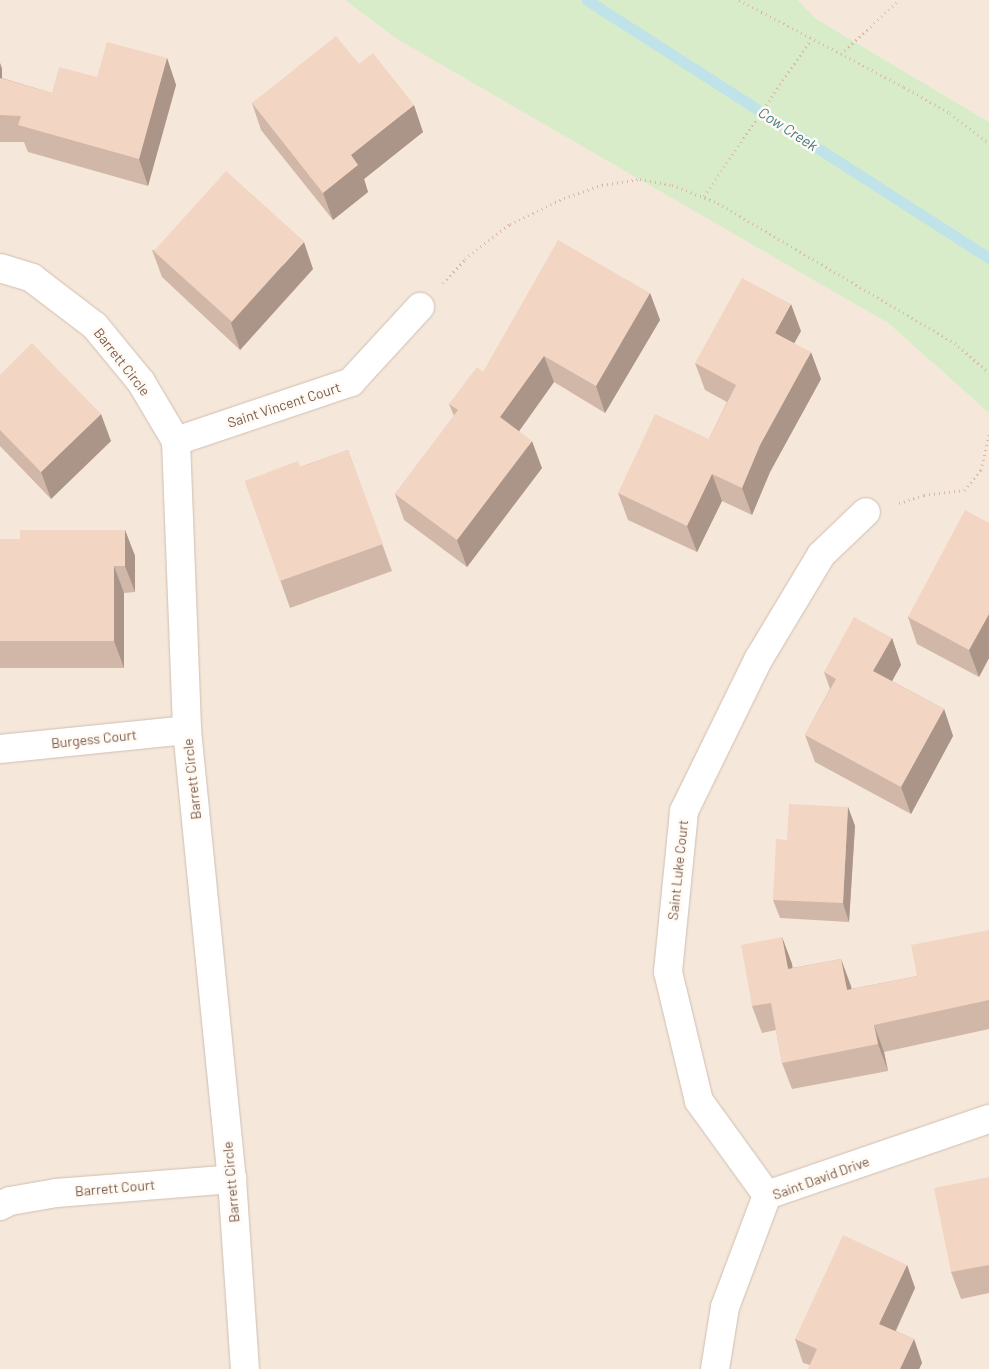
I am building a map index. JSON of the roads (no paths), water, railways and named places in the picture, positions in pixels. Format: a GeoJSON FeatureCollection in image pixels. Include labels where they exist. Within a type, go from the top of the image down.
{"type":"FeatureCollection","features":[{"type":"Feature","properties":{"kind":"street","name":"Barrett Circle"},"geometry":{"type":"LineString","coordinates":[[0,268],[32,278],[95,326],[142,382],[176,441],[187,730],[232,1179],[245,1369]]}},
{"type":"Feature","properties":{"kind":"street","name":"Saint Vincent Court"},"geometry":{"type":"LineString","coordinates":[[176,441],[351,382],[420,306]]}},
{"type":"Feature","properties":{"kind":"street","name":"Saint Luke Court"},"geometry":{"type":"LineString","coordinates":[[767,1195],[699,1101],[668,972],[684,811],[758,660],[816,563],[866,512]]}},
{"type":"Feature","properties":{"kind":"street","name":"Burgess Court"},"geometry":{"type":"LineString","coordinates":[[0,748],[187,730]]}},
{"type":"Feature","properties":{"kind":"street","name":"Saint David Drive"},"geometry":{"type":"LineString","coordinates":[[715,1369],[725,1307],[767,1195],[989,1120]]}},
{"type":"Feature","properties":{"kind":"street","name":"Barrett Court"},"geometry":{"type":"LineString","coordinates":[[0,1206],[10,1201],[56,1193],[232,1179]]}},
{"type":"Feature","properties":{"kind":"waterway","name":"Cow Creek"},"geometry":{"type":"LineString","coordinates":[[587,0],[989,258]]}}]}
